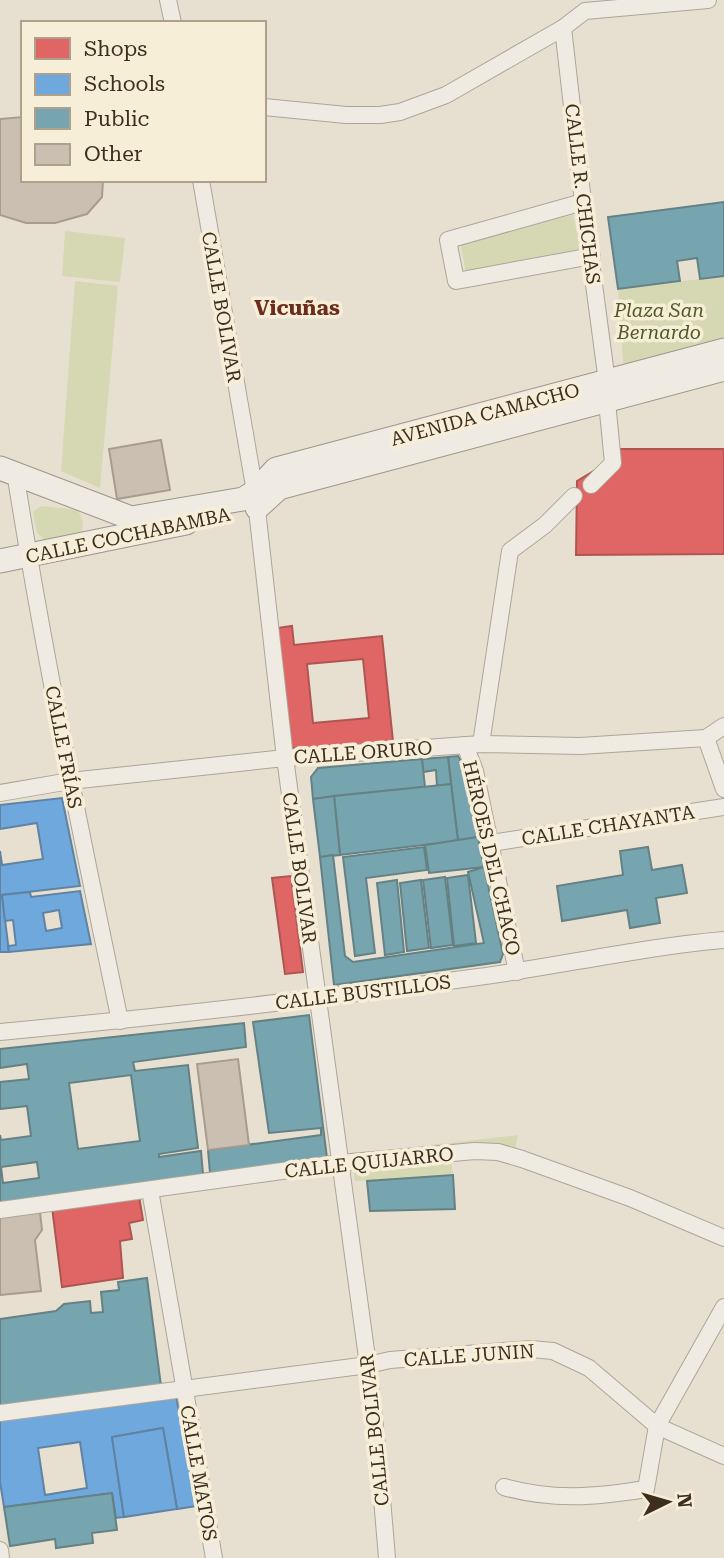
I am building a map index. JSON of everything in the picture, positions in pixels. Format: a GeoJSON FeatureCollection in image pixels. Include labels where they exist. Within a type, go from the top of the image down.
{"type":"FeatureCollection","features":[{"type":"Feature","properties":{"kind":"main road","name":"AVENIDA CAMACHO"},"geometry":{"type":"LineString","coordinates":[[255,500],[279,488],[607,392],[724,350]]}},
{"type":"Feature","properties":{"kind":"main road","name":"AVENIDA CAMACHO"},"geometry":{"type":"LineString","coordinates":[[607,392],[724,369]]}},
{"type":"Feature","properties":{"kind":"main road","name":"CALLE COCHABAMBA"},"geometry":{"type":"LineString","coordinates":[[8,470],[131,518],[243,499],[255,500]]}},
{"type":"Feature","properties":{"kind":"main road","name":"CALLE COCHABAMBA"},"geometry":{"type":"LineString","coordinates":[[0,561],[106,540],[255,500]]}},
{"type":"Feature","properties":{"kind":"street"},"geometry":{"type":"LineString","coordinates":[[168,0],[173,21]]}},
{"type":"Feature","properties":{"kind":"street"},"geometry":{"type":"LineString","coordinates":[[266,107],[346,116],[400,112],[446,95],[563,28],[585,11],[708,0]]}},
{"type":"Feature","properties":{"kind":"street","name":"CALLE R. CHICHAS"},"geometry":{"type":"LineString","coordinates":[[563,28],[583,202],[592,256],[613,463],[590,485]]}},
{"type":"Feature","properties":{"kind":"street","name":"CALLE BOLIVAR"},"geometry":{"type":"LineString","coordinates":[[201,182],[255,500],[285,758],[368,1366],[387,1558]]}},
{"type":"Feature","properties":{"kind":"street"},"geometry":{"type":"LineString","coordinates":[[583,202],[448,240],[456,282],[592,256]]}},
{"type":"Feature","properties":{"kind":"street","name":"CALLE FRÍAS"},"geometry":{"type":"LineString","coordinates":[[8,470],[28,557],[70,781],[120,1021]]}},
{"type":"Feature","properties":{"kind":"street"},"geometry":{"type":"LineString","coordinates":[[473,745],[510,551],[545,525],[574,496]]}},
{"type":"Feature","properties":{"kind":"street"},"geometry":{"type":"LineString","coordinates":[[106,508],[106,540]]}},
{"type":"Feature","properties":{"kind":"street"},"geometry":{"type":"LineString","coordinates":[[724,726],[706,738],[724,789]]}},
{"type":"Feature","properties":{"kind":"street","name":"CALLE ORURO"},"geometry":{"type":"LineString","coordinates":[[0,793],[70,781],[285,758],[473,745],[580,746],[706,738]]}},
{"type":"Feature","properties":{"kind":"street","name":"HÉROES DEL CHACO"},"geometry":{"type":"LineString","coordinates":[[473,745],[475,771],[517,972]]}},
{"type":"Feature","properties":{"kind":"street","name":"CALLE CHAYANTA"},"geometry":{"type":"LineString","coordinates":[[491,843],[724,807]]}},
{"type":"Feature","properties":{"kind":"street","name":"CALLE BUSTILLOS"},"geometry":{"type":"LineString","coordinates":[[0,1032],[317,1000],[517,972],[688,943],[724,940]]}},
{"type":"Feature","properties":{"kind":"street","name":"CALLE QUIJARRO"},"geometry":{"type":"LineString","coordinates":[[0,1210],[340,1163],[475,1151],[498,1152],[522,1159],[631,1198],[724,1238]]}},
{"type":"Feature","properties":{"kind":"street","name":"CALLE MATOS"},"geometry":{"type":"LineString","coordinates":[[150,1189],[214,1558]]}},
{"type":"Feature","properties":{"kind":"street"},"geometry":{"type":"LineString","coordinates":[[504,1487],[527,1493],[596,1497],[646,1489],[657,1426],[724,1307]]}},
{"type":"Feature","properties":{"kind":"street","name":"CALLE JUNIN"},"geometry":{"type":"LineString","coordinates":[[0,1413],[368,1366],[390,1360],[531,1349],[553,1351],[589,1368],[657,1426],[724,1456]]}},
{"type":"Feature","properties":{"kind":"street"},"geometry":{"type":"LineString","coordinates":[[0,1550],[1,1558]]}},
{"type":"Feature","properties":{"kind":"green space"},"geometry":{"type":"Polygon","coordinates":[[[573,215],[581,249],[466,273],[460,241],[573,215]]]}},
{"type":"Feature","properties":{"kind":"green space"},"geometry":{"type":"Polygon","coordinates":[[[65,231],[125,238],[120,282],[62,276],[65,231]]]}},
{"type":"Feature","properties":{"kind":"green space","name":"Plaza San Bernardo"},"geometry":{"type":"Polygon","coordinates":[[[724,276],[724,341],[632,368],[623,363],[618,289],[724,276]]]}},
{"type":"Feature","properties":{"kind":"green space"},"geometry":{"type":"Polygon","coordinates":[[[75,281],[118,286],[100,488],[61,471],[75,281]]]}},
{"type":"Feature","properties":{"kind":"green space"},"geometry":{"type":"Polygon","coordinates":[[[41,506],[78,510],[83,521],[82,536],[51,545],[37,533],[33,512],[41,506]]]}},
{"type":"Feature","properties":{"kind":"green space"},"geometry":{"type":"Polygon","coordinates":[[[518,1135],[513,1160],[475,1157],[451,1159],[453,1175],[355,1181],[351,1154],[518,1135]]]}},
{"type":"Feature","properties":{"kind":"building: Shops"},"geometry":{"type":"Polygon","coordinates":[[[605,449],[724,449],[724,554],[576,555],[577,481],[607,463],[605,449]]]}},
{"type":"Feature","properties":{"kind":"building: Shops"},"geometry":{"type":"Polygon","coordinates":[[[292,626],[294,645],[382,636],[393,741],[297,751],[289,744],[277,628],[292,626]],[[363,659],[307,664],[313,723],[369,718],[363,659]]]}},
{"type":"Feature","properties":{"kind":"building: Shops"},"geometry":{"type":"Polygon","coordinates":[[[291,876],[303,972],[285,974],[272,878],[291,876]]]}},
{"type":"Feature","properties":{"kind":"building: Shops"},"geometry":{"type":"Polygon","coordinates":[[[139,1196],[143,1220],[129,1223],[132,1239],[120,1241],[123,1278],[62,1287],[52,1207],[139,1196]]]}},
{"type":"Feature","properties":{"kind":"building: Schools"},"geometry":{"type":"Polygon","coordinates":[[[62,798],[80,886],[2,895],[9,952],[0,952],[0,851],[2,865],[43,859],[37,823],[0,829],[0,805],[62,798]]]}},
{"type":"Feature","properties":{"kind":"building: Schools"},"geometry":{"type":"Polygon","coordinates":[[[80,891],[91,944],[9,952],[8,946],[16,945],[13,920],[5,921],[2,895],[30,892],[31,897],[80,891]],[[59,910],[43,913],[46,931],[62,928],[59,910]]]}},
{"type":"Feature","properties":{"kind":"building: Schools"},"geometry":{"type":"Polygon","coordinates":[[[176,1396],[197,1506],[177,1509],[163,1428],[112,1437],[124,1517],[116,1518],[112,1493],[4,1507],[0,1482],[0,1419],[176,1396]],[[80,1442],[38,1448],[45,1495],[87,1488],[80,1442]]]}},
{"type":"Feature","properties":{"kind":"building: Schools"},"geometry":{"type":"Polygon","coordinates":[[[163,1428],[177,1509],[124,1517],[112,1437],[163,1428]]]}},
{"type":"Feature","properties":{"kind":"building: Public"},"geometry":{"type":"Polygon","coordinates":[[[724,202],[724,276],[700,279],[697,258],[677,261],[680,281],[618,289],[608,217],[724,202]]]}},
{"type":"Feature","properties":{"kind":"building: Public"},"geometry":{"type":"Polygon","coordinates":[[[458,756],[462,763],[478,837],[458,841],[448,757],[458,756]]]}},
{"type":"Feature","properties":{"kind":"building: Public"},"geometry":{"type":"Polygon","coordinates":[[[448,757],[451,784],[437,786],[436,770],[423,772],[422,759],[448,757]]]}},
{"type":"Feature","properties":{"kind":"building: Public"},"geometry":{"type":"Polygon","coordinates":[[[422,759],[425,787],[313,799],[311,777],[318,768],[422,759]]]}},
{"type":"Feature","properties":{"kind":"building: Public"},"geometry":{"type":"Polygon","coordinates":[[[451,784],[458,841],[340,855],[334,796],[451,784]]]}},
{"type":"Feature","properties":{"kind":"building: Public"},"geometry":{"type":"Polygon","coordinates":[[[334,796],[340,855],[320,857],[313,799],[334,796]]]}},
{"type":"Feature","properties":{"kind":"building: Public"},"geometry":{"type":"Polygon","coordinates":[[[478,837],[484,867],[429,873],[425,845],[478,837]]]}},
{"type":"Feature","properties":{"kind":"building: Public"},"geometry":{"type":"Polygon","coordinates":[[[424,847],[427,870],[366,878],[375,953],[355,956],[343,857],[424,847]]]}},
{"type":"Feature","properties":{"kind":"building: Public"},"geometry":{"type":"Polygon","coordinates":[[[648,847],[652,870],[682,865],[687,893],[656,898],[660,923],[630,928],[627,910],[562,921],[557,886],[623,875],[620,851],[648,847]]]}},
{"type":"Feature","properties":{"kind":"building: Public"},"geometry":{"type":"Polygon","coordinates":[[[333,855],[345,956],[353,962],[484,943],[468,872],[484,867],[503,954],[500,962],[334,985],[320,857],[333,855]]]}},
{"type":"Feature","properties":{"kind":"building: Public"},"geometry":{"type":"Polygon","coordinates":[[[468,875],[476,943],[454,946],[447,878],[468,875]]]}},
{"type":"Feature","properties":{"kind":"building: Public"},"geometry":{"type":"Polygon","coordinates":[[[445,877],[453,945],[431,948],[423,880],[445,877]]]}},
{"type":"Feature","properties":{"kind":"building: Public"},"geometry":{"type":"Polygon","coordinates":[[[397,880],[404,952],[385,955],[377,883],[397,880]]]}},
{"type":"Feature","properties":{"kind":"building: Public"},"geometry":{"type":"Polygon","coordinates":[[[421,880],[429,948],[407,951],[400,883],[421,880]]]}},
{"type":"Feature","properties":{"kind":"building: Public"},"geometry":{"type":"Polygon","coordinates":[[[309,1015],[327,1158],[0,1204],[0,1135],[1,1140],[31,1136],[27,1106],[0,1109],[0,1082],[29,1079],[27,1064],[0,1068],[0,1049],[244,1023],[246,1047],[133,1062],[135,1071],[188,1065],[198,1148],[159,1154],[159,1157],[201,1151],[203,1174],[210,1173],[208,1150],[321,1135],[321,1128],[269,1133],[253,1022],[309,1015]],[[131,1075],[69,1083],[78,1149],[140,1141],[131,1075]],[[37,1162],[1,1167],[3,1183],[39,1178],[37,1162]]]}},
{"type":"Feature","properties":{"kind":"building: Public"},"geometry":{"type":"Polygon","coordinates":[[[453,1175],[455,1209],[370,1211],[367,1181],[453,1175]]]}},
{"type":"Feature","properties":{"kind":"building: Public"},"geometry":{"type":"Polygon","coordinates":[[[147,1278],[161,1386],[0,1408],[0,1319],[56,1311],[64,1304],[90,1301],[91,1313],[103,1312],[101,1292],[119,1290],[118,1282],[147,1278]]]}},
{"type":"Feature","properties":{"kind":"building: Public"},"geometry":{"type":"Polygon","coordinates":[[[112,1493],[117,1530],[92,1533],[93,1543],[56,1548],[55,1539],[10,1546],[4,1507],[112,1493]]]}},
{"type":"Feature","properties":{"kind":"building: Other"},"geometry":{"type":"Polygon","coordinates":[[[21,117],[21,182],[103,182],[102,197],[87,214],[55,223],[26,223],[0,215],[0,119],[21,117]]]}},
{"type":"Feature","properties":{"kind":"building: Other"},"geometry":{"type":"Polygon","coordinates":[[[161,440],[170,490],[117,499],[109,449],[161,440]]]}},
{"type":"Feature","properties":{"kind":"building: Other"},"geometry":{"type":"Polygon","coordinates":[[[238,1059],[249,1145],[208,1150],[197,1064],[238,1059]]]}},
{"type":"Feature","properties":{"kind":"building: Other"},"geometry":{"type":"Polygon","coordinates":[[[40,1212],[42,1230],[35,1240],[41,1291],[0,1295],[0,1217],[40,1212]]]}},
{"type":"Feature","properties":{"kind":"district","name":"Vicuñas"},"geometry":{"type":"Point","coordinates":[297,308]}}]}
